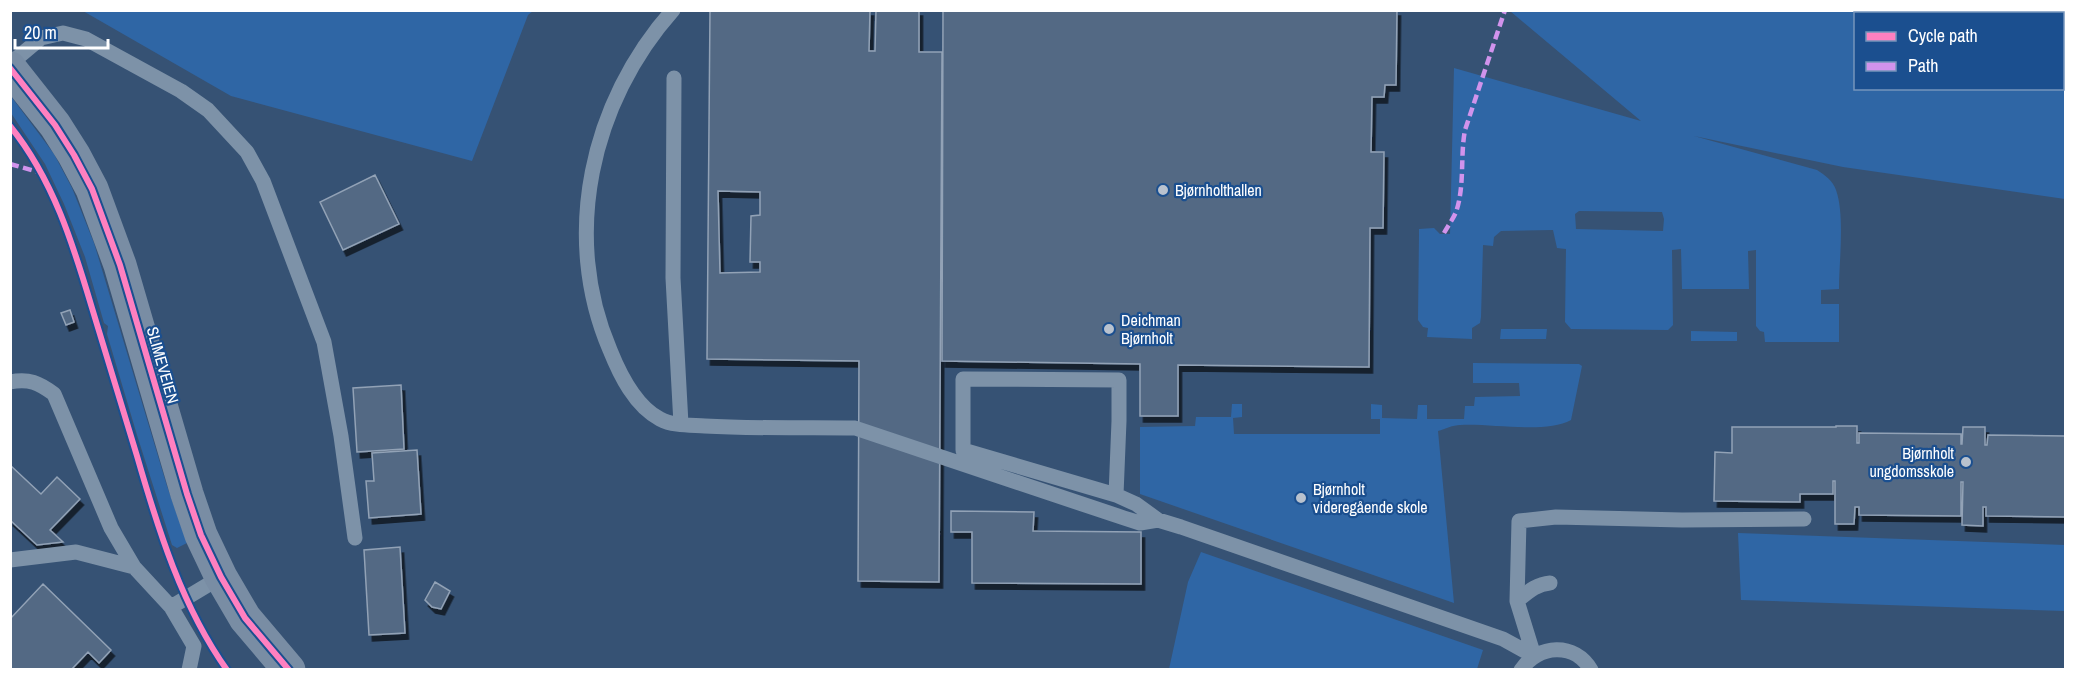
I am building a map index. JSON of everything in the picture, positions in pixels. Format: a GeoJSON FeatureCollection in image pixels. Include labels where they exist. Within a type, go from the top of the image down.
{"type":"FeatureCollection","features":[{"type":"Feature","properties":{"kind":"street","name":"SLIMEVEIEN"},"geometry":{"type":"LineString","coordinates":[[10,66],[55,125],[92,189],[120,265],[201,536],[245,618],[290,669]]}},
{"type":"Feature","properties":{"kind":"lane"},"geometry":{"type":"LineString","coordinates":[[673,10],[632,66],[610,110],[591,174],[586,215],[586,250],[602,332],[615,363],[633,394],[648,411],[660,419],[681,424],[722,427],[855,428],[1140,523],[1158,520]]}},
{"type":"Feature","properties":{"kind":"lane"},"geometry":{"type":"LineString","coordinates":[[10,66],[41,38],[63,33],[86,39],[181,91],[208,110],[247,152],[263,180],[324,342],[341,436],[354,538]]}},
{"type":"Feature","properties":{"kind":"lane"},"geometry":{"type":"LineString","coordinates":[[674,78],[673,278],[681,424]]}},
{"type":"Feature","properties":{"kind":"lane"},"geometry":{"type":"LineString","coordinates":[[10,382],[24,379],[40,383],[54,394],[111,528],[134,567],[171,607],[194,646],[189,669]]}},
{"type":"Feature","properties":{"kind":"lane"},"geometry":{"type":"LineString","coordinates":[[1116,495],[1119,380],[963,379],[963,450],[1116,495],[1136,504],[1158,520],[1503,639],[1534,656]]}},
{"type":"Feature","properties":{"kind":"lane"},"geometry":{"type":"LineString","coordinates":[[1534,656],[1517,601],[1520,521],[1556,516],[1682,520],[1804,519]]}},
{"type":"Feature","properties":{"kind":"lane"},"geometry":{"type":"LineString","coordinates":[[10,561],[76,552],[134,567]]}},
{"type":"Feature","properties":{"kind":"lane"},"geometry":{"type":"LineString","coordinates":[[171,607],[221,577]]}},
{"type":"Feature","properties":{"kind":"lane"},"geometry":{"type":"LineString","coordinates":[[1517,601],[1532,589],[1542,584],[1550,584]]}},
{"type":"Feature","properties":{"kind":"lane"},"geometry":{"type":"LineString","coordinates":[[1521,669],[1534,656],[1556,649],[1578,655],[1591,669]]}},
{"type":"Feature","properties":{"kind":"shaded area"},"geometry":{"type":"Polygon","coordinates":[[[83,11],[533,11],[528,15],[472,161],[231,96],[83,11]]]}},
{"type":"Feature","properties":{"kind":"shaded area"},"geometry":{"type":"Polygon","coordinates":[[[1510,11],[1892,11],[1896,12],[1854,12],[1854,90],[2064,90],[2065,76],[2065,199],[1843,167],[1694,136],[1817,170],[1833,184],[1839,200],[1840,212],[1839,289],[1821,290],[1821,304],[1839,304],[1839,342],[1765,342],[1764,332],[1756,326],[1756,250],[1748,251],[1749,289],[1682,289],[1681,249],[1672,250],[1673,325],[1668,330],[1571,329],[1565,322],[1566,249],[1557,248],[1553,230],[1501,231],[1494,237],[1493,246],[1483,245],[1481,317],[1480,323],[1472,328],[1472,339],[1427,337],[1428,328],[1423,327],[1418,320],[1419,229],[1434,228],[1440,234],[1450,234],[1454,68],[1641,121],[1510,11]],[[1579,211],[1575,214],[1576,229],[1663,231],[1662,212],[1579,211]]]}},
{"type":"Feature","properties":{"kind":"shaded area"},"geometry":{"type":"Polygon","coordinates":[[[10,95],[54,154],[72,188],[94,243],[167,486],[187,543],[177,548],[172,545],[137,435],[107,334],[108,326],[104,323],[85,257],[45,164],[11,113],[10,95]]]}},
{"type":"Feature","properties":{"kind":"shaded area"},"geometry":{"type":"Polygon","coordinates":[[[1501,329],[1547,329],[1546,339],[1500,339],[1501,329]]]}},
{"type":"Feature","properties":{"kind":"shaded area"},"geometry":{"type":"Polygon","coordinates":[[[1691,331],[1737,332],[1737,341],[1691,341],[1691,331]]]}},
{"type":"Feature","properties":{"kind":"shaded area"},"geometry":{"type":"Polygon","coordinates":[[[1473,363],[1579,364],[1582,366],[1571,420],[1560,424],[1533,427],[1460,425],[1438,431],[1454,603],[1140,494],[1140,427],[1195,426],[1196,417],[1231,417],[1232,404],[1242,404],[1242,417],[1233,418],[1234,434],[1380,434],[1380,419],[1371,419],[1371,404],[1382,405],[1382,418],[1417,419],[1418,405],[1427,405],[1427,419],[1464,419],[1465,406],[1474,406],[1475,397],[1520,396],[1519,383],[1473,383],[1473,363]]]}},
{"type":"Feature","properties":{"kind":"shaded area"},"geometry":{"type":"Polygon","coordinates":[[[1738,533],[2065,545],[2065,611],[1741,600],[1738,533]]]}},
{"type":"Feature","properties":{"kind":"shaded area"},"geometry":{"type":"Polygon","coordinates":[[[1201,552],[1483,650],[1477,669],[1169,669],[1188,582],[1201,552]]]}},
{"type":"Feature","properties":{"kind":"building"},"geometry":{"type":"Polygon","coordinates":[[[710,10],[870,10],[869,51],[875,51],[876,10],[919,10],[919,52],[942,52],[939,582],[858,581],[859,361],[707,359],[710,10]],[[718,191],[720,273],[760,272],[760,262],[750,262],[751,216],[760,215],[760,192],[718,191]]]}},
{"type":"Feature","properties":{"kind":"building","name":"Bjørnholthallen"},"geometry":{"type":"Polygon","coordinates":[[[943,10],[1397,10],[1396,85],[1385,85],[1384,97],[1372,97],[1371,152],[1384,152],[1383,228],[1370,228],[1369,367],[1178,365],[1178,416],[1140,416],[1140,364],[942,361],[943,10]]]}},
{"type":"Feature","properties":{"kind":"building"},"geometry":{"type":"Polygon","coordinates":[[[375,175],[399,224],[343,250],[320,202],[375,175]]]}},
{"type":"Feature","properties":{"kind":"building"},"geometry":{"type":"Polygon","coordinates":[[[70,310],[74,322],[66,325],[61,313],[70,310]]]}},
{"type":"Feature","properties":{"kind":"building"},"geometry":{"type":"Polygon","coordinates":[[[401,385],[404,449],[357,452],[353,388],[401,385]]]}},
{"type":"Feature","properties":{"kind":"building"},"geometry":{"type":"Polygon","coordinates":[[[1857,426],[1857,443],[1859,443],[1859,433],[1961,434],[1962,444],[1963,427],[1985,427],[1985,445],[1987,445],[1988,435],[2066,436],[2066,517],[1986,516],[1986,507],[1983,507],[1983,526],[1962,525],[1963,482],[1961,482],[1961,516],[1859,515],[1859,507],[1855,507],[1854,524],[1835,524],[1835,481],[1833,481],[1833,494],[1800,494],[1800,502],[1714,501],[1715,452],[1732,453],[1732,427],[1857,426]]]}},
{"type":"Feature","properties":{"kind":"building"},"geometry":{"type":"Polygon","coordinates":[[[417,450],[421,514],[369,518],[366,481],[374,481],[372,453],[417,450]]]}},
{"type":"Feature","properties":{"kind":"building"},"geometry":{"type":"Polygon","coordinates":[[[10,465],[41,494],[57,477],[80,499],[50,530],[63,542],[37,545],[10,520],[10,465]]]}},
{"type":"Feature","properties":{"kind":"building"},"geometry":{"type":"Polygon","coordinates":[[[951,511],[1034,512],[1033,531],[1141,532],[1141,584],[972,583],[972,532],[951,532],[951,511]]]}},
{"type":"Feature","properties":{"kind":"building"},"geometry":{"type":"Polygon","coordinates":[[[400,547],[405,633],[369,635],[364,550],[400,547]]]}},
{"type":"Feature","properties":{"kind":"building"},"geometry":{"type":"Polygon","coordinates":[[[435,582],[450,591],[441,609],[432,607],[425,600],[435,582]]]}},
{"type":"Feature","properties":{"kind":"building"},"geometry":{"type":"Polygon","coordinates":[[[43,584],[111,650],[99,663],[88,652],[71,670],[10,670],[10,619],[43,584]]]}},
{"type":"Feature","properties":{"kind":"marked path"},"geometry":{"type":"LineString","coordinates":[[1444,233],[1455,215],[1459,202],[1465,130],[1505,10]]}},
{"type":"Feature","properties":{"kind":"marked path"},"geometry":{"type":"LineString","coordinates":[[10,164],[42,173]]}},
{"type":"Feature","properties":{"kind":"cycle path"},"geometry":{"type":"LineString","coordinates":[[10,68],[55,125],[92,189],[120,265],[201,535],[221,577],[245,618],[289,670]]}},
{"type":"Feature","properties":{"kind":"cycle path"},"geometry":{"type":"LineString","coordinates":[[10,126],[38,168],[60,213],[85,284],[145,484],[173,567],[197,620],[227,670]]}},
{"type":"Feature","properties":{"kind":"place","name":"Bjørnholthallen"},"geometry":{"type":"Point","coordinates":[1163,190]}},
{"type":"Feature","properties":{"kind":"place","name":"Deichman Bjørnholt"},"geometry":{"type":"Point","coordinates":[1109,329]}},
{"type":"Feature","properties":{"kind":"place","name":"Bjørnholt ungdomsskole"},"geometry":{"type":"Point","coordinates":[1966,462]}},
{"type":"Feature","properties":{"kind":"place","name":"Bjørnholt videregående skole"},"geometry":{"type":"Point","coordinates":[1301,498]}}]}
